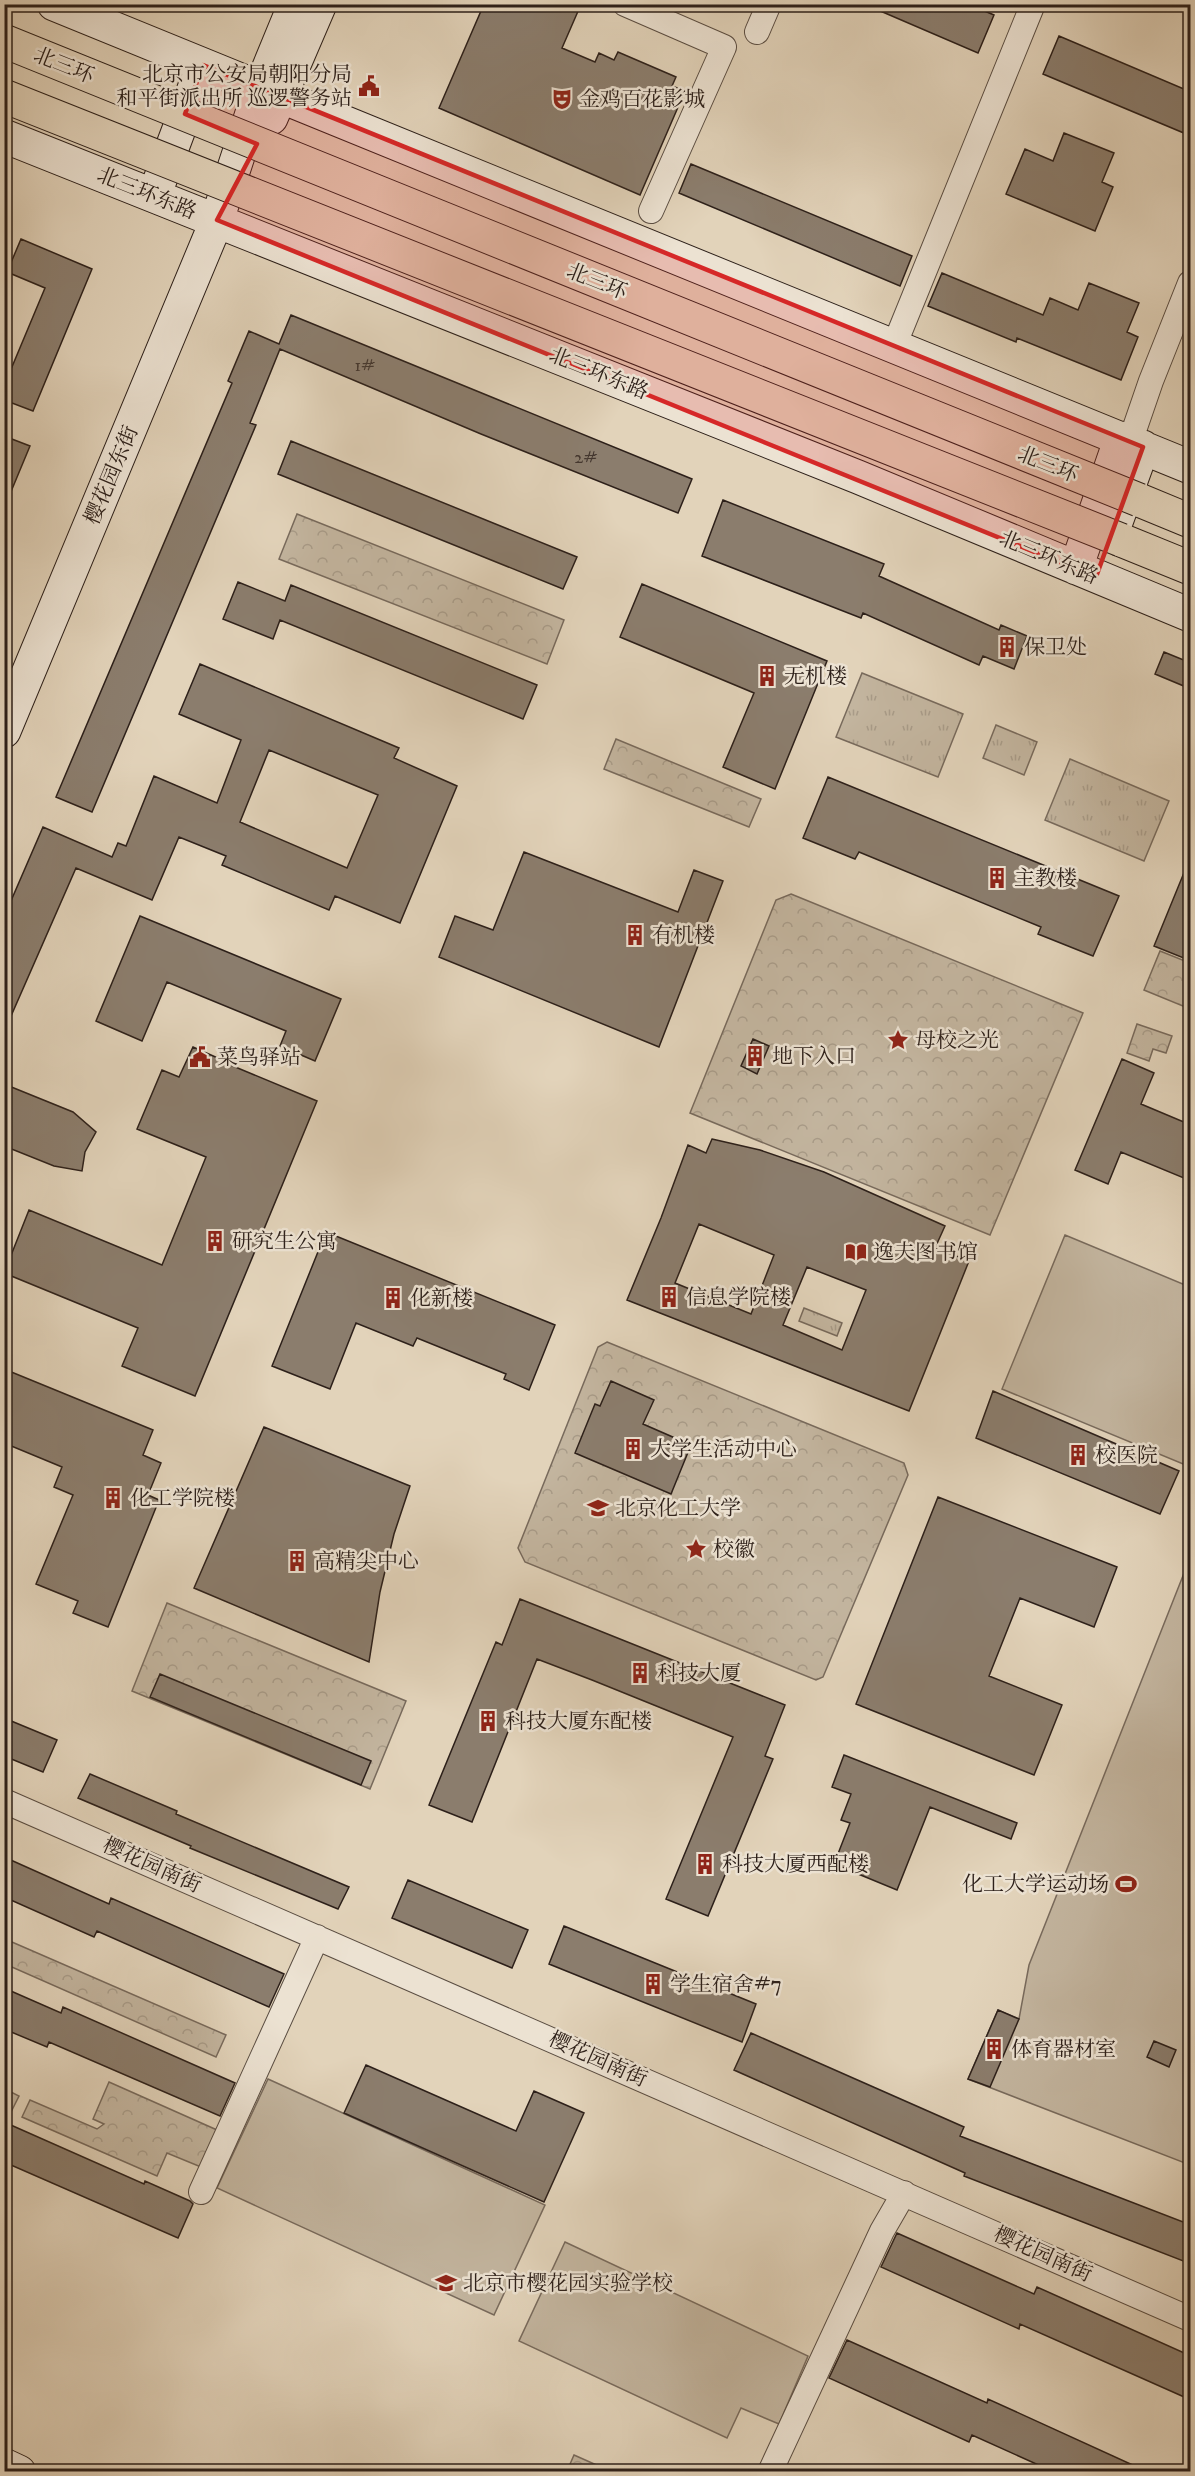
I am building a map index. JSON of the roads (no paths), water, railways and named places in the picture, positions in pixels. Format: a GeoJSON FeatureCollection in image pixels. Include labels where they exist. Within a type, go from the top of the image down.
{"type":"FeatureCollection","features":[{"type":"Feature","properties":{"kind":"highway","name":"北三环"},"geometry":{"type":"LineString","coordinates":[[4,41],[1191,521]]}},
{"type":"Feature","properties":{"kind":"highway","name":"北三环"},"geometry":{"type":"LineString","coordinates":[[4,96],[1191,568]]}},
{"type":"Feature","properties":{"kind":"street"},"geometry":{"type":"LineString","coordinates":[[54,4],[270,94],[1191,467]]}},
{"type":"Feature","properties":{"kind":"street"},"geometry":{"type":"LineString","coordinates":[[270,94],[295,4]]}},
{"type":"Feature","properties":{"kind":"street"},"geometry":{"type":"LineString","coordinates":[[270,94],[320,4]]}},
{"type":"Feature","properties":{"kind":"street"},"geometry":{"type":"LineString","coordinates":[[625,4],[724,47],[651,211]]}},
{"type":"Feature","properties":{"kind":"street"},"geometry":{"type":"LineString","coordinates":[[757,32],[769,4]]}},
{"type":"Feature","properties":{"kind":"street"},"geometry":{"type":"LineString","coordinates":[[894,346],[1033,4]]}},
{"type":"Feature","properties":{"kind":"street"},"geometry":{"type":"LineString","coordinates":[[154,195],[203,66]]}},
{"type":"Feature","properties":{"kind":"street","name":"樱花园东街"},"geometry":{"type":"LineString","coordinates":[[4,731],[270,94]]}},
{"type":"Feature","properties":{"kind":"street","name":"北三环东路"},"geometry":{"type":"LineString","coordinates":[[4,136],[858,477],[1191,615]]}},
{"type":"Feature","properties":{"kind":"street"},"geometry":{"type":"LineString","coordinates":[[1086,572],[1151,381],[1191,283]]}},
{"type":"Feature","properties":{"kind":"street","name":"樱花园南街"},"geometry":{"type":"LineString","coordinates":[[4,1801],[1191,2319]]}},
{"type":"Feature","properties":{"kind":"street"},"geometry":{"type":"LineString","coordinates":[[201,2192],[317,1937]]}},
{"type":"Feature","properties":{"kind":"street"},"geometry":{"type":"LineString","coordinates":[[770,2472],[882,2231],[904,2193]]}},
{"type":"Feature","properties":{"kind":"street"},"geometry":{"type":"LineString","coordinates":[[4,2465],[19,2472]]}},
{"type":"Feature","properties":{"kind":"place","name":"北京市公安局朝阳分局 和平街派出所 巡逻警务站"},"geometry":{"type":"Point","coordinates":[369,86]}},
{"type":"Feature","properties":{"kind":"place","name":"金鸡百花影城"},"geometry":{"type":"Point","coordinates":[562,99]}},
{"type":"Feature","properties":{"kind":"place","name":"保卫处"},"geometry":{"type":"Point","coordinates":[1007,647]}},
{"type":"Feature","properties":{"kind":"place","name":"无机楼"},"geometry":{"type":"Point","coordinates":[767,676]}},
{"type":"Feature","properties":{"kind":"place","name":"主教楼"},"geometry":{"type":"Point","coordinates":[997,878]}},
{"type":"Feature","properties":{"kind":"place","name":"有机楼"},"geometry":{"type":"Point","coordinates":[635,935]}},
{"type":"Feature","properties":{"kind":"place","name":"母校之光"},"geometry":{"type":"Point","coordinates":[898,1040]}},
{"type":"Feature","properties":{"kind":"place","name":"地下入口"},"geometry":{"type":"Point","coordinates":[755,1056]}},
{"type":"Feature","properties":{"kind":"place","name":"菜鸟驿站"},"geometry":{"type":"Point","coordinates":[200,1057]}},
{"type":"Feature","properties":{"kind":"place","name":"研究生公寓"},"geometry":{"type":"Point","coordinates":[215,1241]}},
{"type":"Feature","properties":{"kind":"place","name":"逸夫图书馆"},"geometry":{"type":"Point","coordinates":[856,1252]}},
{"type":"Feature","properties":{"kind":"place","name":"信息学院楼"},"geometry":{"type":"Point","coordinates":[669,1297]}},
{"type":"Feature","properties":{"kind":"place","name":"化新楼"},"geometry":{"type":"Point","coordinates":[393,1298]}},
{"type":"Feature","properties":{"kind":"place","name":"大学生活动中心"},"geometry":{"type":"Point","coordinates":[633,1449]}},
{"type":"Feature","properties":{"kind":"place","name":"校医院"},"geometry":{"type":"Point","coordinates":[1078,1455]}},
{"type":"Feature","properties":{"kind":"place","name":"化工学院楼"},"geometry":{"type":"Point","coordinates":[113,1498]}},
{"type":"Feature","properties":{"kind":"place","name":"北京化工大学"},"geometry":{"type":"Point","coordinates":[598,1508]}},
{"type":"Feature","properties":{"kind":"place","name":"校徽"},"geometry":{"type":"Point","coordinates":[696,1549]}},
{"type":"Feature","properties":{"kind":"place","name":"高精尖中心"},"geometry":{"type":"Point","coordinates":[297,1561]}},
{"type":"Feature","properties":{"kind":"place","name":"科技大厦"},"geometry":{"type":"Point","coordinates":[640,1673]}},
{"type":"Feature","properties":{"kind":"place","name":"科技大厦东配楼"},"geometry":{"type":"Point","coordinates":[488,1721]}},
{"type":"Feature","properties":{"kind":"place","name":"科技大厦西配楼"},"geometry":{"type":"Point","coordinates":[705,1864]}},
{"type":"Feature","properties":{"kind":"place","name":"化工大学运动场"},"geometry":{"type":"Point","coordinates":[1126,1884]}},
{"type":"Feature","properties":{"kind":"place","name":"学生宿舍#7"},"geometry":{"type":"Point","coordinates":[653,1984]}},
{"type":"Feature","properties":{"kind":"place","name":"体育器材室"},"geometry":{"type":"Point","coordinates":[994,2049]}},
{"type":"Feature","properties":{"kind":"place","name":"北京市樱花园实验学校"},"geometry":{"type":"Point","coordinates":[446,2283]}}]}
